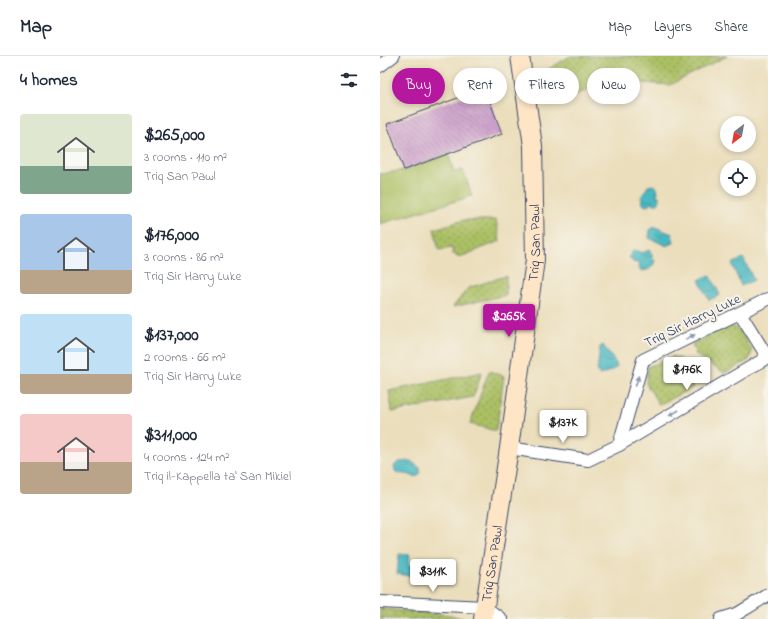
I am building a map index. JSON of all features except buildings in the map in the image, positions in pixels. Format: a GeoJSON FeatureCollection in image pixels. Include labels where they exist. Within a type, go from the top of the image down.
{"type":"FeatureCollection","features":[{"type":"Feature","properties":{"kind":"main road","name":"Triq San Pawl"},"geometry":{"type":"LineString","coordinates":[[484,613],[535,260],[533,146],[520,56]]}},
{"type":"Feature","properties":{"kind":"street"},"geometry":{"type":"LineString","coordinates":[[380,66],[393,56]]}},
{"type":"Feature","properties":{"kind":"street","name":"Triq Sir Harry Luke"},"geometry":{"type":"LineString","coordinates":[[619,445],[643,360],[768,299]]}},
{"type":"Feature","properties":{"kind":"street"},"geometry":{"type":"LineString","coordinates":[[509,448],[588,460],[619,445],[768,358],[740,313]]}},
{"type":"Feature","properties":{"kind":"street"},"geometry":{"type":"LineString","coordinates":[[721,619],[737,614],[768,595]]}},
{"type":"Feature","properties":{"kind":"street"},"geometry":{"type":"LineString","coordinates":[[380,602],[484,613],[501,619]]}},
{"type":"Feature","properties":{"kind":"green space"},"geometry":{"type":"Polygon","coordinates":[[[570,56],[727,56],[670,85],[640,83],[640,68],[587,68],[587,90],[579,93],[579,68],[550,68],[570,56]]]}},
{"type":"Feature","properties":{"kind":"green space"},"geometry":{"type":"Polygon","coordinates":[[[448,153],[454,172],[463,170],[472,196],[380,224],[380,174],[404,170],[448,153]]]}},
{"type":"Feature","properties":{"kind":"green space"},"geometry":{"type":"Polygon","coordinates":[[[464,220],[496,220],[500,241],[460,257],[453,254],[452,248],[439,250],[434,229],[464,220]]]}},
{"type":"Feature","properties":{"kind":"green space"},"geometry":{"type":"Polygon","coordinates":[[[506,276],[506,295],[453,307],[468,288],[506,276]]]}},
{"type":"Feature","properties":{"kind":"green space"},"geometry":{"type":"Polygon","coordinates":[[[730,325],[741,331],[752,351],[749,360],[725,373],[696,355],[692,344],[730,325]]]}},
{"type":"Feature","properties":{"kind":"green space"},"geometry":{"type":"Polygon","coordinates":[[[673,356],[681,359],[693,387],[659,405],[646,383],[648,367],[673,356]]]}},
{"type":"Feature","properties":{"kind":"green space"},"geometry":{"type":"Polygon","coordinates":[[[489,371],[504,376],[496,431],[470,424],[489,371]]]}},
{"type":"Feature","properties":{"kind":"green space"},"geometry":{"type":"Polygon","coordinates":[[[482,372],[473,397],[392,412],[389,391],[482,372]]]}},
{"type":"Feature","properties":{"kind":"green space"},"geometry":{"type":"Polygon","coordinates":[[[380,609],[451,615],[464,619],[380,619],[380,609]]]}},
{"type":"Feature","properties":{"kind":"water"},"geometry":{"type":"Polygon","coordinates":[[[653,185],[657,188],[658,192],[656,196],[659,196],[660,200],[658,204],[654,204],[652,201],[650,205],[646,206],[643,204],[641,197],[648,186],[653,185]]]}},
{"type":"Feature","properties":{"kind":"water"},"geometry":{"type":"Polygon","coordinates":[[[655,227],[672,234],[674,242],[667,246],[649,238],[650,230],[655,227]]]}},
{"type":"Feature","properties":{"kind":"water"},"geometry":{"type":"Polygon","coordinates":[[[635,250],[642,253],[649,250],[655,261],[653,266],[649,269],[640,270],[638,263],[633,262],[629,257],[635,250]]]}},
{"type":"Feature","properties":{"kind":"water"},"geometry":{"type":"Polygon","coordinates":[[[743,258],[754,280],[741,286],[732,264],[743,258]]]}},
{"type":"Feature","properties":{"kind":"water"},"geometry":{"type":"Polygon","coordinates":[[[710,275],[720,295],[709,300],[699,280],[710,275]]]}},
{"type":"Feature","properties":{"kind":"water"},"geometry":{"type":"Polygon","coordinates":[[[603,345],[617,365],[615,369],[600,375],[597,372],[600,347],[603,345]]]}},
{"type":"Feature","properties":{"kind":"water"},"geometry":{"type":"Polygon","coordinates":[[[411,461],[420,468],[420,473],[418,476],[414,477],[395,471],[394,466],[399,462],[411,461]]]}},
{"type":"Feature","properties":{"kind":"water"},"geometry":{"type":"Polygon","coordinates":[[[399,554],[410,555],[409,563],[411,565],[411,569],[414,570],[413,576],[397,574],[399,554]]]}}]}
